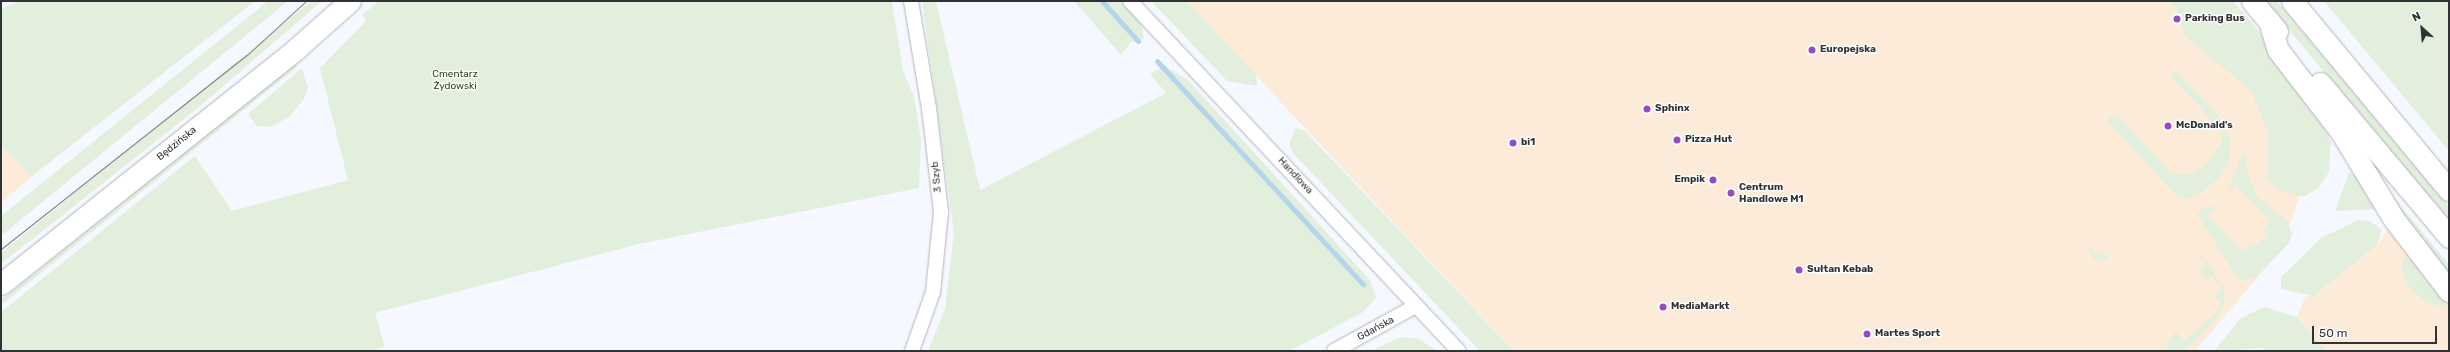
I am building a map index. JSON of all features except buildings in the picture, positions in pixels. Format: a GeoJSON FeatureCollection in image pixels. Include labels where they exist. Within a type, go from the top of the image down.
{"type":"FeatureCollection","features":[{"type":"Feature","properties":{"kind":"main road","name":"Będzińska"},"geometry":{"type":"LineString","coordinates":[[1,284],[296,49],[350,1]]}},
{"type":"Feature","properties":{"kind":"main road"},"geometry":{"type":"LineString","coordinates":[[2252,1],[2449,237]]}},
{"type":"Feature","properties":{"kind":"main road"},"geometry":{"type":"LineString","coordinates":[[2292,1],[2449,190]]}},
{"type":"Feature","properties":{"kind":"main road"},"geometry":{"type":"LineString","coordinates":[[2269,21],[2278,50],[2341,132],[2392,218],[2449,291]]}},
{"type":"Feature","properties":{"kind":"street","name":"3 Szyb"},"geometry":{"type":"LineString","coordinates":[[912,1],[930,108],[941,212],[933,292],[912,351]]}},
{"type":"Feature","properties":{"kind":"street","name":"Handlowa"},"geometry":{"type":"LineString","coordinates":[[1130,1],[1459,351]]}},
{"type":"Feature","properties":{"kind":"street","name":"Gdańska"},"geometry":{"type":"LineString","coordinates":[[1334,351],[1416,306]]}},
{"type":"Feature","properties":{"kind":"shaded area"},"geometry":{"type":"Polygon","coordinates":[[[1186,1],[2183,1],[2318,144],[2280,251],[2195,351],[1514,351],[1186,1]]]}},
{"type":"Feature","properties":{"kind":"shaded area"},"geometry":{"type":"Polygon","coordinates":[[[1,145],[31,177],[1,203],[1,145]]]}},
{"type":"Feature","properties":{"kind":"shaded area"},"geometry":{"type":"Polygon","coordinates":[[[2388,230],[2449,302],[2449,351],[2326,351],[2297,317],[2305,297],[2318,293],[2377,245],[2388,230]]]}},
{"type":"Feature","properties":{"kind":"green space"},"geometry":{"type":"Polygon","coordinates":[[[19,1],[255,1],[31,177],[1,145],[1,9],[19,1]]]}},
{"type":"Feature","properties":{"kind":"green space"},"geometry":{"type":"Polygon","coordinates":[[[268,1],[288,1],[1,236],[1,216],[268,1]]]}},
{"type":"Feature","properties":{"kind":"green space"},"geometry":{"type":"Polygon","coordinates":[[[311,1],[322,1],[198,108],[1,264],[1,253],[311,1]]]}},
{"type":"Feature","properties":{"kind":"green space","name":"Cmentarz Żydowski"},"geometry":{"type":"Polygon","coordinates":[[[379,1],[892,1],[903,71],[914,96],[921,140],[919,188],[639,244],[375,313],[385,347],[372,351],[1,351],[1,312],[195,156],[232,211],[348,180],[320,68],[366,21],[362,15],[379,1]]]}},
{"type":"Feature","properties":{"kind":"green space"},"geometry":{"type":"Polygon","coordinates":[[[922,1],[936,1],[980,190],[1166,93],[1150,74],[1165,66],[1188,80],[1370,280],[1376,298],[1363,312],[1290,351],[928,351],[945,309],[954,233],[922,1]]]}},
{"type":"Feature","properties":{"kind":"green space"},"geometry":{"type":"Polygon","coordinates":[[[1074,1],[1119,1],[1141,23],[1144,39],[1131,42],[1121,55],[1074,1]]]}},
{"type":"Feature","properties":{"kind":"green space"},"geometry":{"type":"Polygon","coordinates":[[[1151,1],[1187,1],[1256,75],[1257,86],[1227,81],[1151,1]]]}},
{"type":"Feature","properties":{"kind":"green space"},"geometry":{"type":"Polygon","coordinates":[[[2169,1],[2233,1],[2257,29],[2313,105],[2331,141],[2329,172],[2318,188],[2305,196],[2294,196],[2274,187],[2268,178],[2268,133],[2251,91],[2185,36],[2177,9],[2169,1]]]}},
{"type":"Feature","properties":{"kind":"green space"},"geometry":{"type":"Polygon","coordinates":[[[2265,1],[2277,1],[2449,206],[2449,222],[2265,1]]]}},
{"type":"Feature","properties":{"kind":"green space"},"geometry":{"type":"Polygon","coordinates":[[[2324,1],[2449,1],[2449,151],[2324,1]]]}},
{"type":"Feature","properties":{"kind":"green space"},"geometry":{"type":"Polygon","coordinates":[[[294,64],[297,67],[1,305],[1,300],[294,64]]]}},
{"type":"Feature","properties":{"kind":"green space"},"geometry":{"type":"Polygon","coordinates":[[[302,68],[308,88],[304,99],[289,117],[270,127],[257,126],[248,114],[302,68]]]}},
{"type":"Feature","properties":{"kind":"green space"},"geometry":{"type":"Polygon","coordinates":[[[2175,70],[2216,112],[2231,141],[2228,162],[2222,175],[2203,192],[2188,198],[2176,195],[2108,122],[2109,117],[2118,116],[2171,173],[2191,174],[2205,166],[2222,143],[2219,128],[2171,77],[2175,70]]]}},
{"type":"Feature","properties":{"kind":"green space"},"geometry":{"type":"Polygon","coordinates":[[[1296,128],[1305,131],[1514,351],[1480,351],[1293,153],[1289,144],[1296,128]]]}},
{"type":"Feature","properties":{"kind":"green space"},"geometry":{"type":"Polygon","coordinates":[[[2242,154],[2247,154],[2246,168],[2257,197],[2287,220],[2292,234],[2289,243],[2257,276],[2244,281],[2236,276],[2197,214],[2205,207],[2215,206],[2208,215],[2242,251],[2251,242],[2255,246],[2267,235],[2263,230],[2270,221],[2235,184],[2227,193],[2242,154]]]}},
{"type":"Feature","properties":{"kind":"green space"},"geometry":{"type":"Polygon","coordinates":[[[2349,173],[2356,174],[2377,209],[2335,211],[2349,173]]]}},
{"type":"Feature","properties":{"kind":"green space"},"geometry":{"type":"Polygon","coordinates":[[[2377,177],[2449,265],[2449,279],[2377,177]]]}},
{"type":"Feature","properties":{"kind":"green space"},"geometry":{"type":"Polygon","coordinates":[[[2358,220],[2370,221],[2382,230],[2377,245],[2314,296],[2281,289],[2281,277],[2321,238],[2358,220]]]}},
{"type":"Feature","properties":{"kind":"green space"},"geometry":{"type":"Polygon","coordinates":[[[2089,246],[2096,255],[2102,251],[2109,259],[2095,260],[2087,249],[2089,246]]]}},
{"type":"Feature","properties":{"kind":"green space"},"geometry":{"type":"Polygon","coordinates":[[[2199,254],[2204,257],[2223,288],[2225,302],[2219,315],[2188,348],[2170,351],[2165,343],[2176,332],[2185,341],[2222,306],[2214,297],[2222,288],[2211,276],[2206,280],[2199,272],[2207,264],[2199,254]]]}},
{"type":"Feature","properties":{"kind":"green space"},"geometry":{"type":"Polygon","coordinates":[[[2404,258],[2410,259],[2449,309],[2426,302],[2408,286],[2400,267],[2404,258]]]}},
{"type":"Feature","properties":{"kind":"green space"},"geometry":{"type":"Polygon","coordinates":[[[2264,307],[2297,317],[2326,351],[2266,351],[2263,348],[2214,351],[2241,318],[2264,307]]]}},
{"type":"Feature","properties":{"kind":"green space"},"geometry":{"type":"Polygon","coordinates":[[[1401,337],[1419,339],[1437,351],[1348,351],[1375,349],[1401,337]]]}},
{"type":"Feature","properties":{"kind":"waterway"},"geometry":{"type":"LineString","coordinates":[[1102,1],[1138,41]]}},
{"type":"Feature","properties":{"kind":"waterway"},"geometry":{"type":"LineString","coordinates":[[1157,61],[1363,284]]}},
{"type":"Feature","properties":{"kind":"tram line"},"geometry":{"type":"LineString","coordinates":[[1,249],[247,55],[306,1]]}},
{"type":"Feature","properties":{"kind":"place","name":"Parking Bus"},"geometry":{"type":"Point","coordinates":[2177,19]}},
{"type":"Feature","properties":{"kind":"place","name":"Europejska"},"geometry":{"type":"Point","coordinates":[1812,50]}},
{"type":"Feature","properties":{"kind":"place","name":"Sphinx"},"geometry":{"type":"Point","coordinates":[1647,109]}},
{"type":"Feature","properties":{"kind":"place","name":"McDonald's"},"geometry":{"type":"Point","coordinates":[2168,126]}},
{"type":"Feature","properties":{"kind":"place","name":"Pizza Hut"},"geometry":{"type":"Point","coordinates":[1677,140]}},
{"type":"Feature","properties":{"kind":"place","name":"bi1"},"geometry":{"type":"Point","coordinates":[1513,143]}},
{"type":"Feature","properties":{"kind":"place","name":"Empik"},"geometry":{"type":"Point","coordinates":[1713,180]}},
{"type":"Feature","properties":{"kind":"place","name":"Centrum Handlowe M1"},"geometry":{"type":"Point","coordinates":[1731,193]}},
{"type":"Feature","properties":{"kind":"place","name":"Sułtan Kebab"},"geometry":{"type":"Point","coordinates":[1799,270]}},
{"type":"Feature","properties":{"kind":"place","name":"MediaMarkt"},"geometry":{"type":"Point","coordinates":[1663,307]}},
{"type":"Feature","properties":{"kind":"place","name":"Martes Sport"},"geometry":{"type":"Point","coordinates":[1867,334]}}]}
